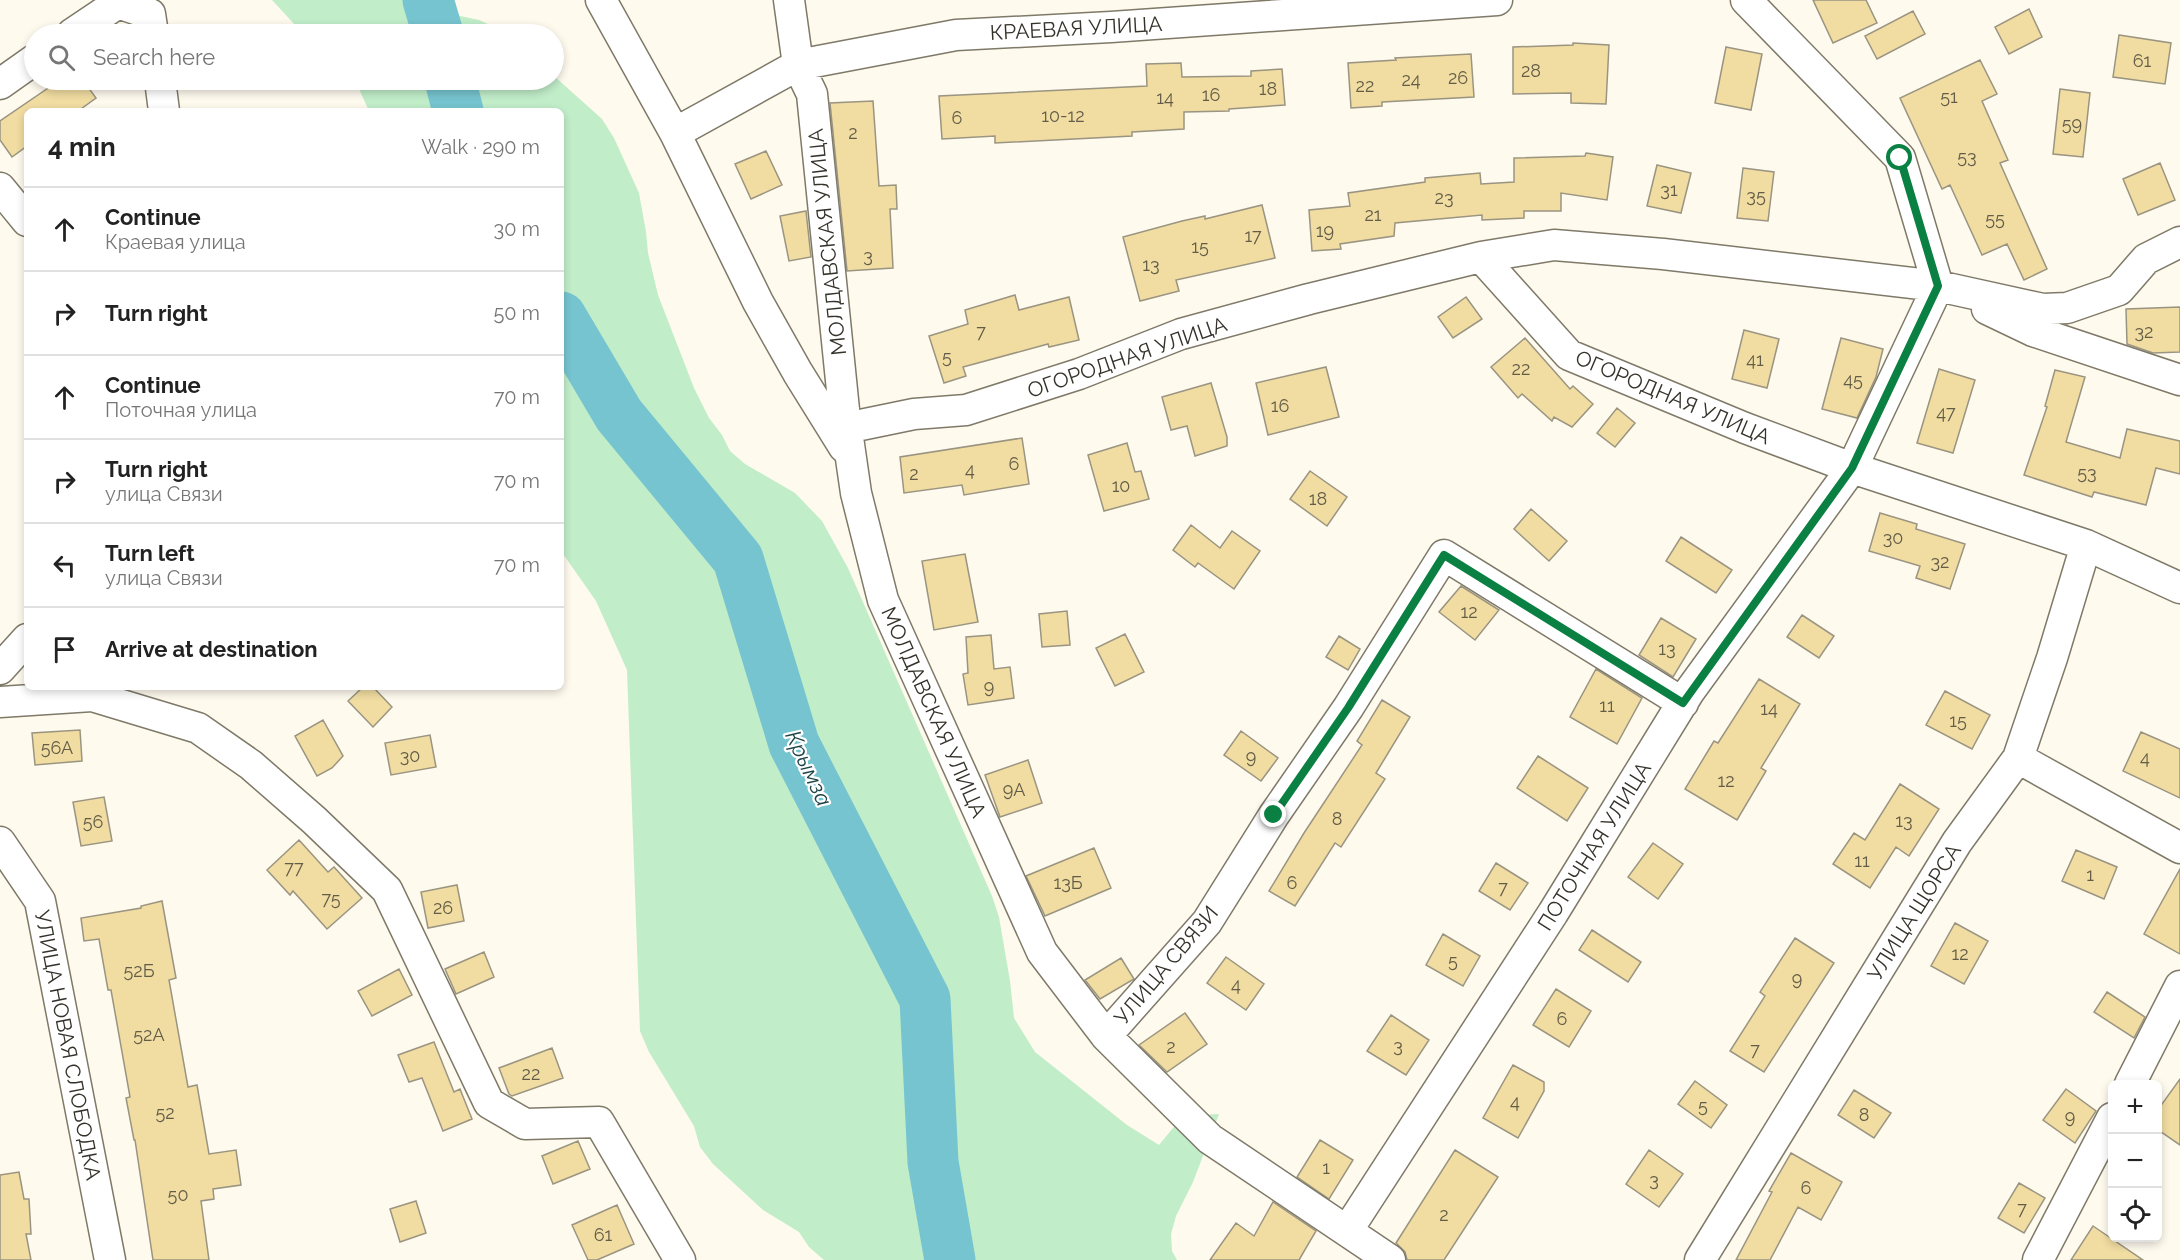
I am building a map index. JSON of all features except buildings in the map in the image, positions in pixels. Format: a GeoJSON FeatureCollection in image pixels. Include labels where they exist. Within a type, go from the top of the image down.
{"type":"FeatureCollection","features":[{"type":"Feature","properties":{"kind":"street"},"geometry":{"type":"LineString","coordinates":[[601,0],[675,133],[758,302],[798,374],[851,457]]}},
{"type":"Feature","properties":{"kind":"street","name":"МОЛДАВСКАЯ УЛИЦА"},"geometry":{"type":"LineString","coordinates":[[789,0],[798,65],[812,94],[846,428],[856,493],[883,600],[1042,952],[1106,1036],[1210,1139],[1390,1260]]}},
{"type":"Feature","properties":{"kind":"street","name":"КРАЕВАЯ УЛИЦА"},"geometry":{"type":"LineString","coordinates":[[675,133],[798,65],[956,35],[1386,4],[1497,0]]}},
{"type":"Feature","properties":{"kind":"street"},"geometry":{"type":"LineString","coordinates":[[1746,0],[1900,158],[1938,286],[2033,331],[2180,380]]}},
{"type":"Feature","properties":{"kind":"street"},"geometry":{"type":"LineString","coordinates":[[87,24],[118,3],[150,14],[152,24]]}},
{"type":"Feature","properties":{"kind":"street"},"geometry":{"type":"LineString","coordinates":[[0,84],[24,67]]}},
{"type":"Feature","properties":{"kind":"street"},"geometry":{"type":"LineString","coordinates":[[161,90],[164,108]]}},
{"type":"Feature","properties":{"kind":"street"},"geometry":{"type":"LineString","coordinates":[[0,188],[24,217]]}},
{"type":"Feature","properties":{"kind":"street"},"geometry":{"type":"LineString","coordinates":[[1481,257],[1554,245],[1663,254],[1938,286],[2043,309],[2067,308],[2119,290],[2146,259],[2180,242]]}},
{"type":"Feature","properties":{"kind":"street","name":"ОГОРОДНАЯ УЛИЦА"},"geometry":{"type":"LineString","coordinates":[[846,428],[914,414],[966,410],[1079,375],[1181,334],[1309,299],[1481,257],[1569,355],[1745,428],[1852,468],[2086,545],[2180,588]]}},
{"type":"Feature","properties":{"kind":"street","name":"ПОТОЧНАЯ УЛИЦА"},"geometry":{"type":"LineString","coordinates":[[1347,1231],[1553,913],[1683,703],[1852,468],[1938,286]]}},
{"type":"Feature","properties":{"kind":"street","name":"УЛИЦА ЩОРСА"},"geometry":{"type":"LineString","coordinates":[[1700,1260],[1958,842],[2018,758],[2052,658],[2086,545]]}},
{"type":"Feature","properties":{"kind":"street","name":"УЛИЦА СВЯЗИ"},"geometry":{"type":"LineString","coordinates":[[1106,1036],[1207,922],[1274,815],[1348,708],[1444,555],[1683,703]]}},
{"type":"Feature","properties":{"kind":"street"},"geometry":{"type":"LineString","coordinates":[[0,669],[24,642]]}},
{"type":"Feature","properties":{"kind":"street"},"geometry":{"type":"LineString","coordinates":[[0,702],[92,696],[198,728],[251,765],[314,820],[387,890],[489,1103],[525,1124],[599,1122],[680,1260]]}},
{"type":"Feature","properties":{"kind":"street"},"geometry":{"type":"LineString","coordinates":[[2018,758],[2180,848]]}},
{"type":"Feature","properties":{"kind":"street","name":"УЛИЦА НОВАЯ СЛОБОДКА"},"geometry":{"type":"LineString","coordinates":[[0,842],[40,901],[110,1260]]}},
{"type":"Feature","properties":{"kind":"street"},"geometry":{"type":"LineString","coordinates":[[2132,1080],[2180,986]]}},
{"type":"Feature","properties":{"kind":"street"},"geometry":{"type":"LineString","coordinates":[[2038,1260],[2108,1126]]}},
{"type":"Feature","properties":{"kind":"green space"},"geometry":{"type":"Polygon","coordinates":[[[272,0],[410,0],[437,11],[488,24],[294,24],[272,0]]]}},
{"type":"Feature","properties":{"kind":"green space"},"geometry":{"type":"Polygon","coordinates":[[[564,85],[602,119],[614,138],[639,193],[648,253],[658,295],[694,388],[709,418],[722,435],[730,451],[745,464],[795,493],[822,521],[848,568],[992,896],[999,917],[1014,1018],[1035,1052],[1127,1125],[1159,1145],[1183,1116],[1219,1114],[1193,1182],[1176,1216],[1171,1234],[1172,1251],[1177,1260],[824,1260],[809,1247],[799,1232],[763,1210],[713,1164],[700,1147],[694,1126],[649,1052],[640,1031],[627,670],[596,601],[564,555],[564,108],[368,108],[360,90],[564,90],[564,85]]]}},
{"type":"Feature","properties":{"kind":"waterway","name":"Крымза"},"geometry":{"type":"LineString","coordinates":[[428,0],[435,24]]}},
{"type":"Feature","properties":{"kind":"waterway","name":"Крымза"},"geometry":{"type":"LineString","coordinates":[[453,90],[457,108]]}},
{"type":"Feature","properties":{"kind":"waterway","name":"Крымза"},"geometry":{"type":"LineString","coordinates":[[564,322],[619,415],[738,559],[794,744],[925,999],[933,1162],[950,1260]]}},
{"type":"Feature","properties":{"kind":"route"},"geometry":{"type":"LineString","coordinates":[[1274,815],[1348,708],[1444,555],[1683,703],[1852,468],[1938,286],[1900,158]]}}]}
